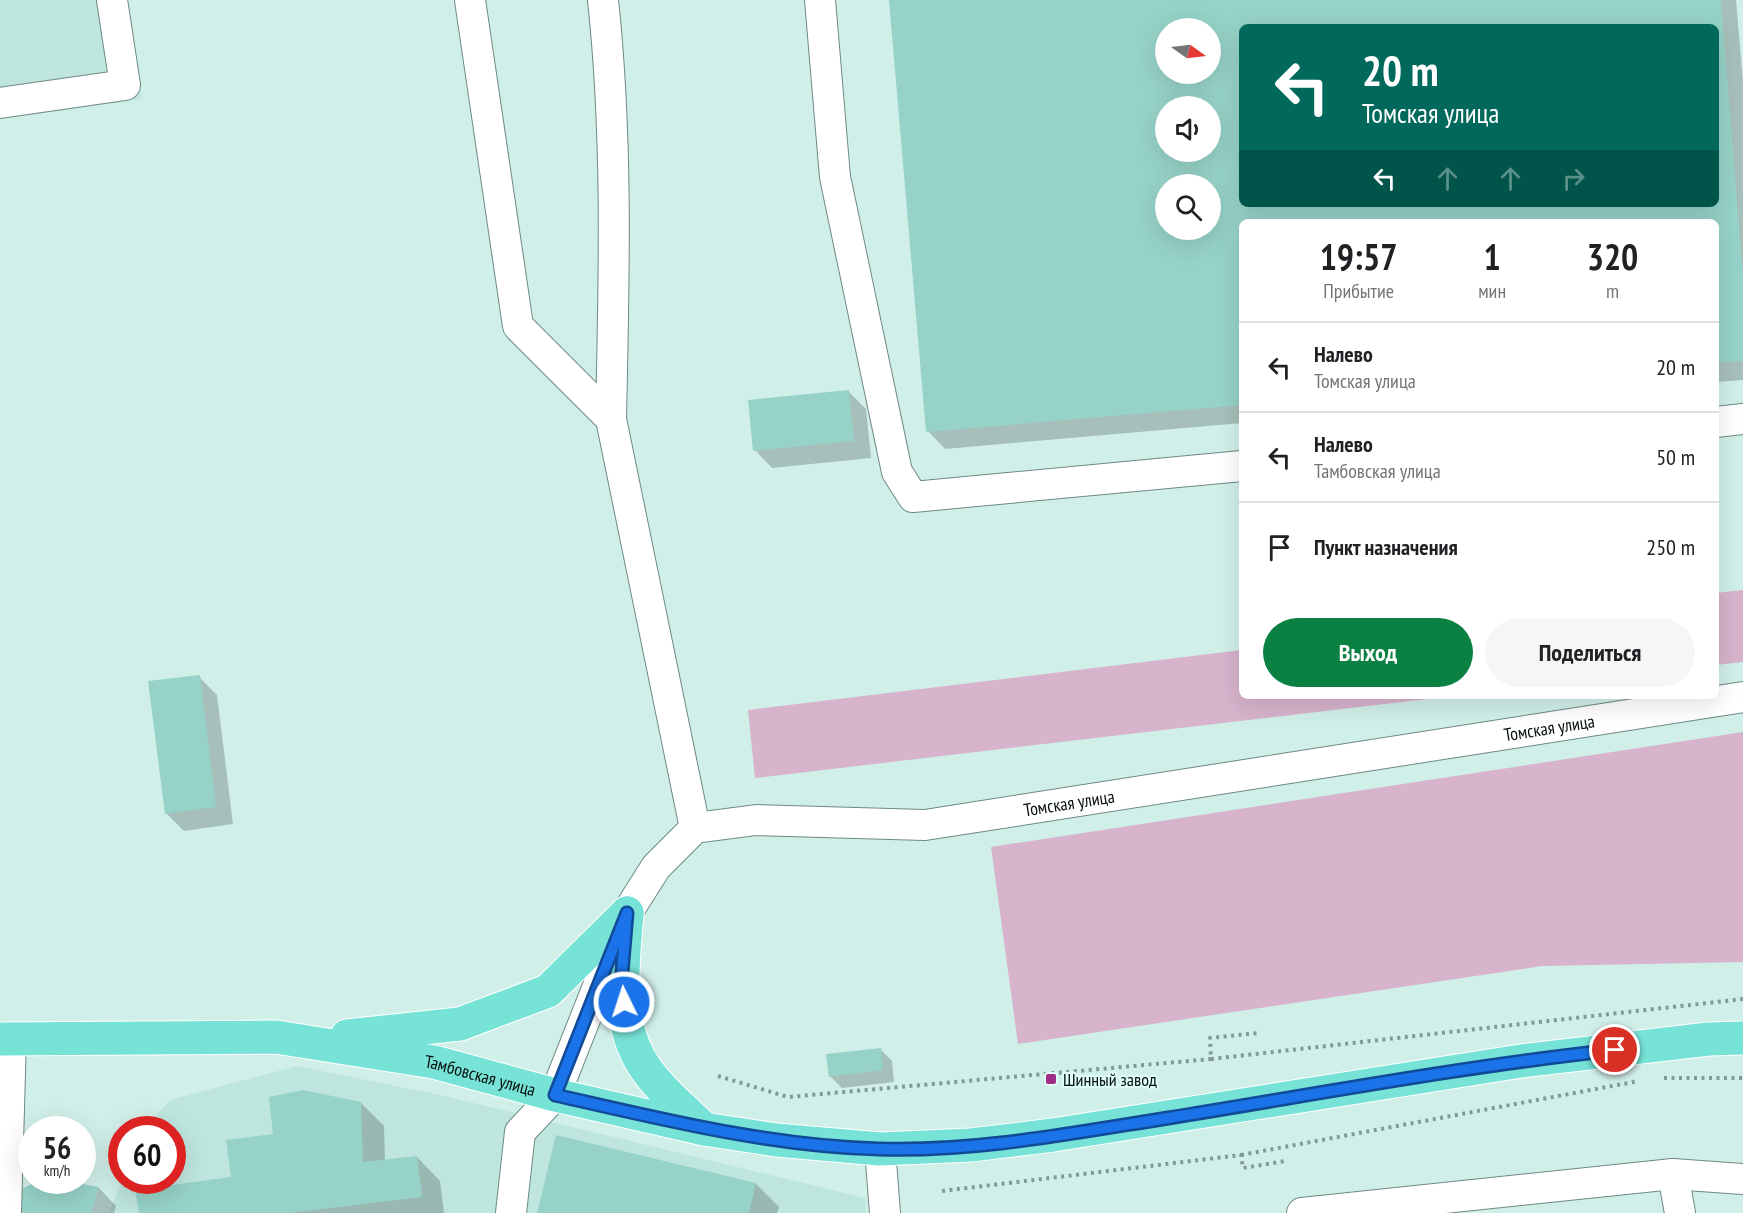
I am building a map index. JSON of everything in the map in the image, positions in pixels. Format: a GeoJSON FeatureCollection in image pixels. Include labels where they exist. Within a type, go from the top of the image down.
{"type":"FeatureCollection","features":[{"type":"Feature","properties":{"kind":"main road"},"geometry":{"type":"LineString","coordinates":[[276,1037],[368,1035],[460,1024],[548,991],[627,913]]}},
{"type":"Feature","properties":{"kind":"main road"},"geometry":{"type":"LineString","coordinates":[[627,913],[621,984],[631,1039],[646,1069],[704,1129]]}},
{"type":"Feature","properties":{"kind":"main road","name":"Тамбовская улица"},"geometry":{"type":"LineString","coordinates":[[6,1038],[276,1037],[434,1062],[555,1095],[704,1129],[776,1140],[880,1149],[971,1145],[1053,1135],[1521,1061],[1709,1039],[1743,1038]]}},
{"type":"Feature","properties":{"kind":"street"},"geometry":{"type":"LineString","coordinates":[[0,103],[124,85],[112,0]]}},
{"type":"Feature","properties":{"kind":"street"},"geometry":{"type":"LineString","coordinates":[[470,0],[518,326],[611,419]]}},
{"type":"Feature","properties":{"kind":"street"},"geometry":{"type":"LineString","coordinates":[[511,1213],[520,1132],[555,1095],[627,913],[656,867],[695,828],[611,419],[615,248],[609,54],[603,0]]}},
{"type":"Feature","properties":{"kind":"street"},"geometry":{"type":"LineString","coordinates":[[820,0],[835,177],[897,472],[913,497],[1239,466]]}},
{"type":"Feature","properties":{"kind":"street"},"geometry":{"type":"LineString","coordinates":[[1719,422],[1743,419]]}},
{"type":"Feature","properties":{"kind":"street","name":"Томская улица"},"geometry":{"type":"LineString","coordinates":[[695,828],[756,820],[925,825],[1743,697]]}},
{"type":"Feature","properties":{"kind":"street"},"geometry":{"type":"LineString","coordinates":[[6,1038],[6,1213]]}},
{"type":"Feature","properties":{"kind":"street"},"geometry":{"type":"LineString","coordinates":[[880,1149],[885,1213]]}},
{"type":"Feature","properties":{"kind":"street"},"geometry":{"type":"LineString","coordinates":[[1302,1213],[1673,1174],[1743,1179]]}},
{"type":"Feature","properties":{"kind":"street"},"geometry":{"type":"LineString","coordinates":[[1673,1174],[1680,1213]]}},
{"type":"Feature","properties":{"kind":"path"},"geometry":{"type":"LineString","coordinates":[[718,1076],[788,1097],[1211,1059],[1743,999]]}},
{"type":"Feature","properties":{"kind":"path"},"geometry":{"type":"LineString","coordinates":[[1211,1059],[1210,1038],[1259,1033]]}},
{"type":"Feature","properties":{"kind":"path"},"geometry":{"type":"LineString","coordinates":[[1655,1078],[1743,1078]]}},
{"type":"Feature","properties":{"kind":"path"},"geometry":{"type":"LineString","coordinates":[[942,1191],[1241,1155],[1644,1080]]}},
{"type":"Feature","properties":{"kind":"path"},"geometry":{"type":"LineString","coordinates":[[1241,1155],[1243,1168],[1285,1161]]}},
{"type":"Feature","properties":{"kind":"shaded area"},"geometry":{"type":"Polygon","coordinates":[[[0,0],[127,0],[142,99],[0,119],[0,0]]]}},
{"type":"Feature","properties":{"kind":"shaded area"},"geometry":{"type":"Polygon","coordinates":[[[1743,590],[1743,662],[1719,665],[1719,593],[1743,590]]]}},
{"type":"Feature","properties":{"kind":"shaded area"},"geometry":{"type":"Polygon","coordinates":[[[1239,650],[1239,699],[1427,699],[755,778],[748,710],[1239,650]]]}},
{"type":"Feature","properties":{"kind":"shaded area"},"geometry":{"type":"Polygon","coordinates":[[[1743,732],[1743,962],[1542,966],[1018,1044],[991,847],[1743,732]]]}},
{"type":"Feature","properties":{"kind":"shaded area"},"geometry":{"type":"Polygon","coordinates":[[[297,1066],[445,1096],[865,1198],[866,1213],[109,1213],[116,1194],[186,1194],[186,1116],[156,1116],[170,1100],[297,1066]]]}},
{"type":"Feature","properties":{"kind":"building"},"geometry":{"type":"Polygon","coordinates":[[[889,0],[1721,0],[1743,277],[1743,361],[1719,363],[1719,219],[1239,219],[1239,405],[926,432],[889,0]]]}},
{"type":"Feature","properties":{"kind":"building"},"geometry":{"type":"Polygon","coordinates":[[[849,390],[854,441],[753,451],[748,400],[849,390]]]}},
{"type":"Feature","properties":{"kind":"building"},"geometry":{"type":"Polygon","coordinates":[[[200,675],[216,807],[165,814],[148,681],[200,675]]]}},
{"type":"Feature","properties":{"kind":"building"},"geometry":{"type":"Polygon","coordinates":[[[881,1048],[883,1070],[829,1077],[826,1054],[881,1048]]]}},
{"type":"Feature","properties":{"kind":"building"},"geometry":{"type":"Polygon","coordinates":[[[303,1090],[361,1102],[363,1162],[417,1156],[422,1197],[289,1213],[139,1213],[136,1194],[186,1194],[186,1183],[231,1177],[226,1140],[273,1134],[269,1097],[303,1090]]]}},
{"type":"Feature","properties":{"kind":"building"},"geometry":{"type":"Polygon","coordinates":[[[556,1135],[756,1183],[749,1213],[537,1213],[556,1135]]]}},
{"type":"Feature","properties":{"kind":"building"},"geometry":{"type":"Polygon","coordinates":[[[96,1186],[99,1187],[91,1213],[18,1213],[20,1194],[96,1194],[96,1186]]]}},
{"type":"Feature","properties":{"kind":"place","name":"Шинный завод"},"geometry":{"type":"Point","coordinates":[1051,1079]}},
{"type":"Feature","properties":{"kind":"route"},"geometry":{"type":"LineString","coordinates":[[624,1002],[621,984],[627,913],[555,1095],[704,1129],[776,1140],[880,1149],[971,1145],[1053,1135],[1521,1061],[1615,1050]]}}]}
